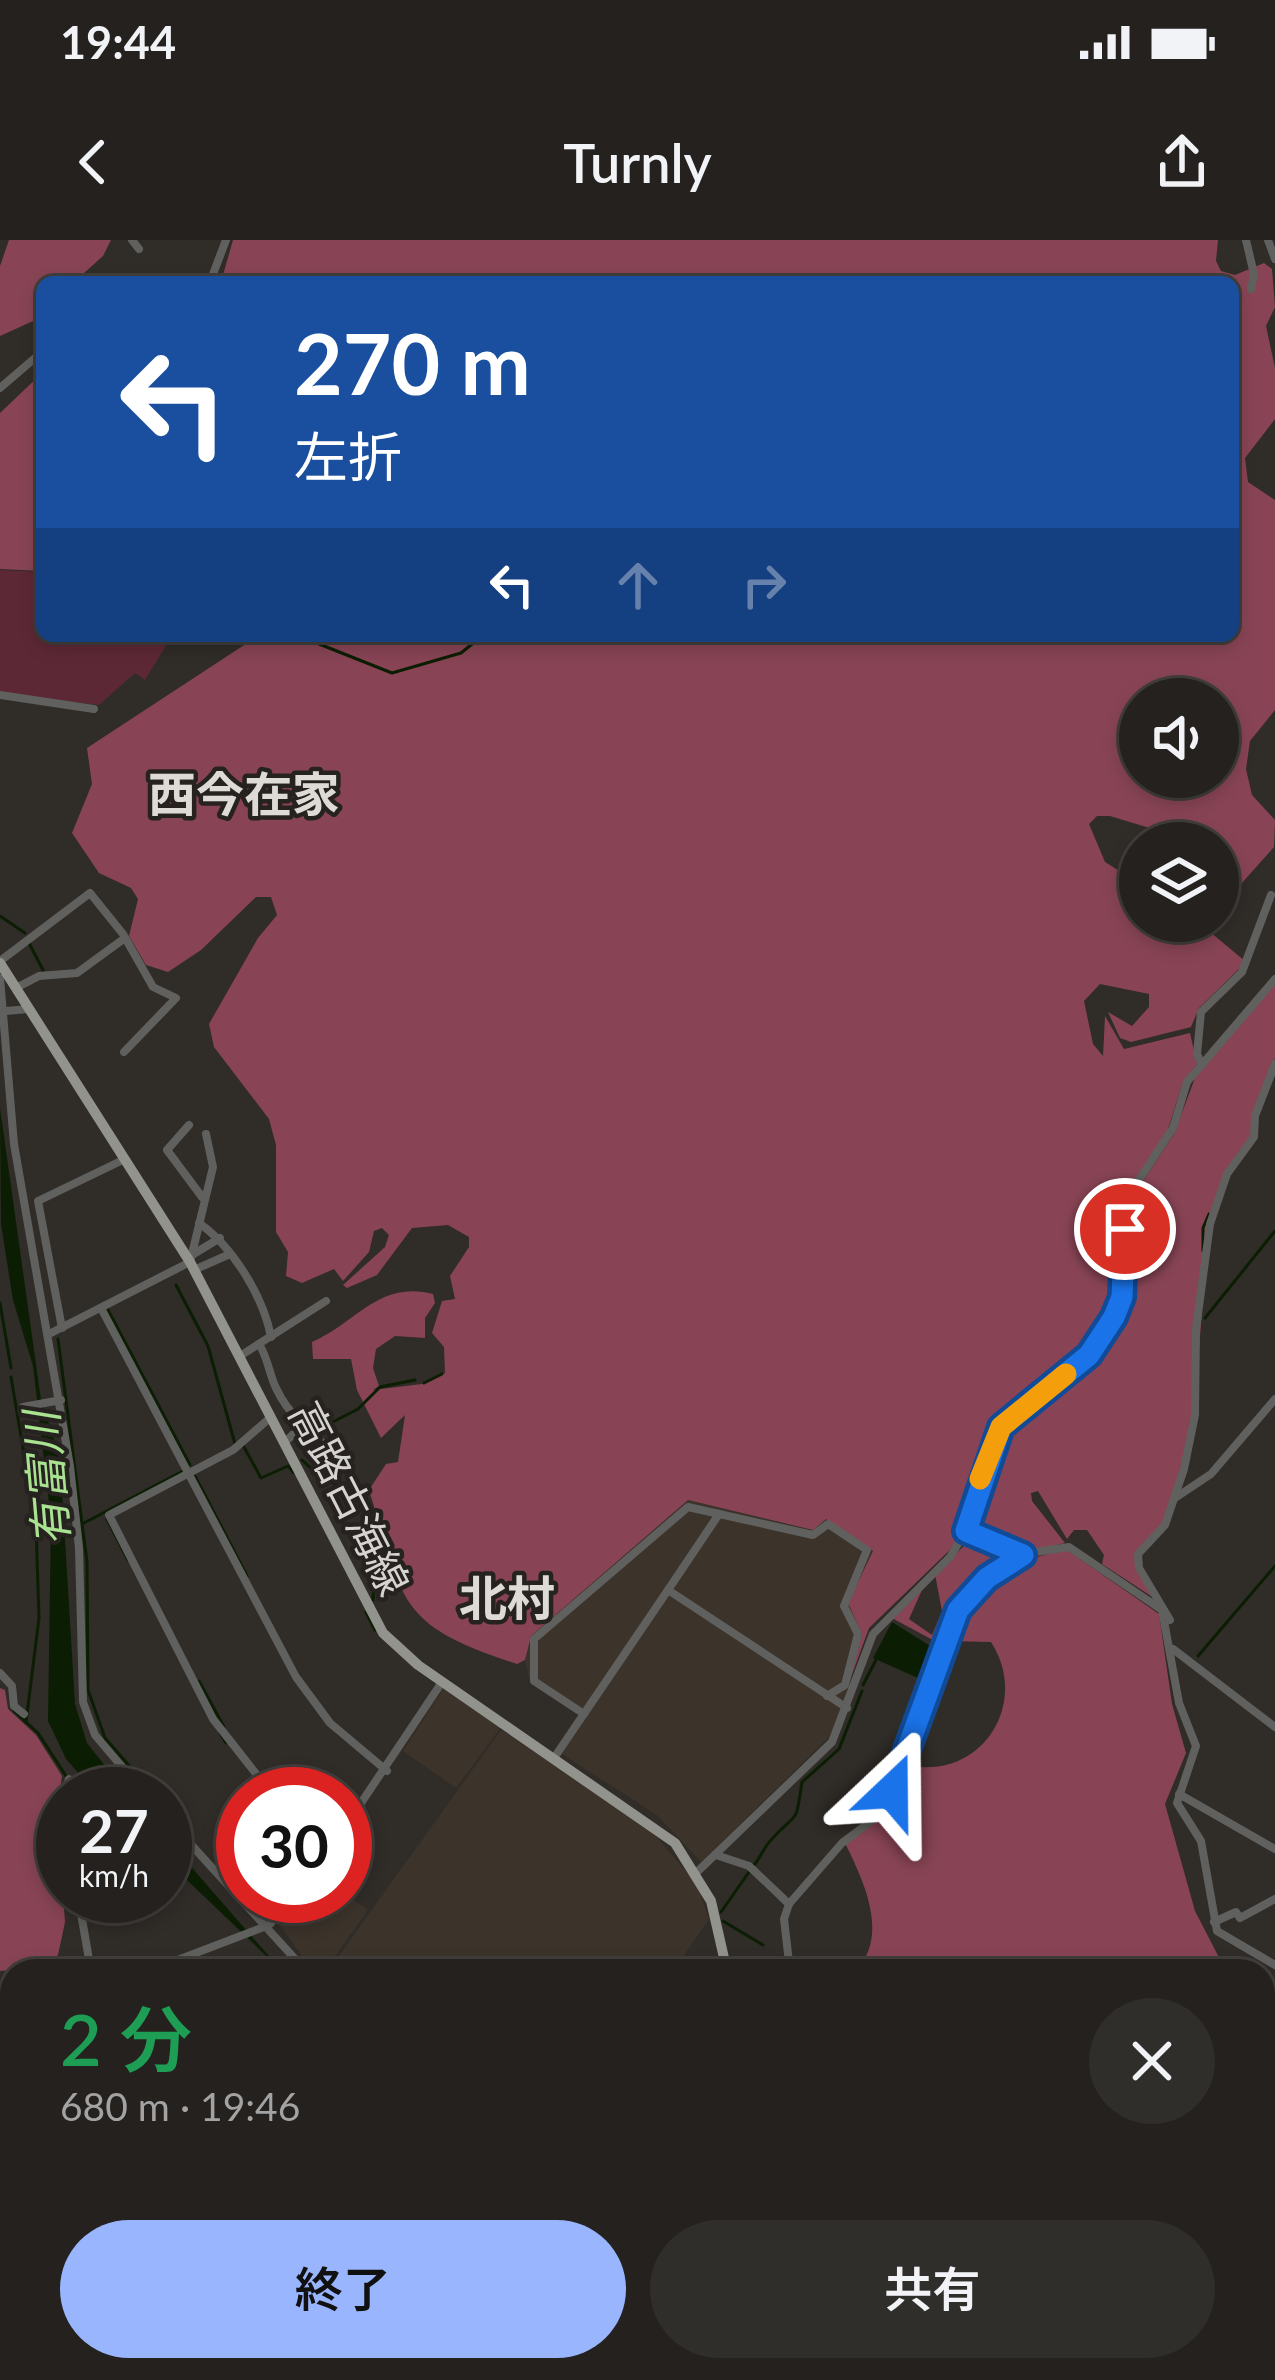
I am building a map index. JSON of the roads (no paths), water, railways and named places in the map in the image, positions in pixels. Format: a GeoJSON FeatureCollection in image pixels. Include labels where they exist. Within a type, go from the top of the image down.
{"type":"FeatureCollection","features":[{"type":"Feature","properties":{"kind":"main road","name":"高路古海線"},"geometry":{"type":"LineString","coordinates":[[0,962],[7,993],[29,1009],[192,1262],[383,1633],[442,1682],[675,1843],[697,1873],[716,1917],[725,1959]]}},
{"type":"Feature","properties":{"kind":"street"},"geometry":{"type":"LineString","coordinates":[[132,240],[139,249]]}},
{"type":"Feature","properties":{"kind":"street"},"geometry":{"type":"LineString","coordinates":[[211,276],[226,240]]}},
{"type":"Feature","properties":{"kind":"street"},"geometry":{"type":"LineString","coordinates":[[1246,240],[1254,274],[1251,290]]}},
{"type":"Feature","properties":{"kind":"street"},"geometry":{"type":"LineString","coordinates":[[1268,240],[1275,259]]}},
{"type":"Feature","properties":{"kind":"street"},"geometry":{"type":"LineString","coordinates":[[0,388],[36,357]]}},
{"type":"Feature","properties":{"kind":"street"},"geometry":{"type":"LineString","coordinates":[[0,695],[94,709]]}},
{"type":"Feature","properties":{"kind":"street"},"geometry":{"type":"LineString","coordinates":[[0,962],[88,892],[125,938],[153,987],[176,998],[124,1052]]}},
{"type":"Feature","properties":{"kind":"street"},"geometry":{"type":"LineString","coordinates":[[1202,1065],[1197,1054],[1201,1012],[1242,973],[1271,895]]}},
{"type":"Feature","properties":{"kind":"street"},"geometry":{"type":"LineString","coordinates":[[7,993],[39,976],[76,973],[125,938]]}},
{"type":"Feature","properties":{"kind":"street"},"geometry":{"type":"LineString","coordinates":[[0,978],[7,993],[14,1144],[49,1334],[79,1548],[83,1702],[95,1735],[122,1767]]}},
{"type":"Feature","properties":{"kind":"street"},"geometry":{"type":"LineString","coordinates":[[697,1873],[832,1742],[873,1634],[950,1556],[966,1531],[1001,1427],[1089,1355],[1114,1317],[1122,1297],[1131,1195],[1172,1129],[1187,1082],[1275,979]]}},
{"type":"Feature","properties":{"kind":"street"},"geometry":{"type":"LineString","coordinates":[[6,1011],[29,1009]]}},
{"type":"Feature","properties":{"kind":"street"},"geometry":{"type":"LineString","coordinates":[[1168,1635],[1168,1610],[1137,1560],[1149,1537],[1165,1525],[1195,1415],[1196,1329],[1210,1224],[1227,1174],[1254,1137],[1255,1116],[1275,1064]]}},
{"type":"Feature","properties":{"kind":"street"},"geometry":{"type":"LineString","coordinates":[[189,1126],[167,1150],[202,1198]]}},
{"type":"Feature","properties":{"kind":"street"},"geometry":{"type":"LineString","coordinates":[[192,1262],[202,1198],[214,1167],[206,1134]]}},
{"type":"Feature","properties":{"kind":"street"},"geometry":{"type":"LineString","coordinates":[[62,1328],[38,1201],[124,1159]]}},
{"type":"Feature","properties":{"kind":"street"},"geometry":{"type":"LineString","coordinates":[[199,1223],[220,1238],[268,1318],[272,1337]]}},
{"type":"Feature","properties":{"kind":"street"},"geometry":{"type":"LineString","coordinates":[[49,1334],[192,1262],[220,1238]]}},
{"type":"Feature","properties":{"kind":"street"},"geometry":{"type":"LineString","coordinates":[[192,1262],[230,1254]]}},
{"type":"Feature","properties":{"kind":"street"},"geometry":{"type":"LineString","coordinates":[[240,1356],[326,1301]]}},
{"type":"Feature","properties":{"kind":"street"},"geometry":{"type":"LineString","coordinates":[[101,1308],[296,1677],[344,1737],[387,1771]]}},
{"type":"Feature","properties":{"kind":"street"},"geometry":{"type":"LineString","coordinates":[[259,1345],[284,1400],[302,1426],[320,1435],[351,1468]]}},
{"type":"Feature","properties":{"kind":"street"},"geometry":{"type":"LineString","coordinates":[[1174,1498],[1211,1474],[1275,1399]]}},
{"type":"Feature","properties":{"kind":"street"},"geometry":{"type":"LineString","coordinates":[[251,1767],[213,1719],[109,1515],[233,1450],[284,1400]]}},
{"type":"Feature","properties":{"kind":"street"},"geometry":{"type":"LineString","coordinates":[[25,1407],[59,1401]]}},
{"type":"Feature","properties":{"kind":"street"},"geometry":{"type":"LineString","coordinates":[[285,1442],[302,1426]]}},
{"type":"Feature","properties":{"kind":"street"},"geometry":{"type":"LineString","coordinates":[[584,1714],[534,1681],[534,1639],[688,1507],[813,1535],[828,1524],[867,1550],[844,1606],[858,1639],[845,1685],[827,1696]]}},
{"type":"Feature","properties":{"kind":"street"},"geometry":{"type":"LineString","coordinates":[[554,1758],[719,1514]]}},
{"type":"Feature","properties":{"kind":"street"},"geometry":{"type":"LineString","coordinates":[[966,1531],[1023,1555]]}},
{"type":"Feature","properties":{"kind":"street"},"geometry":{"type":"LineString","coordinates":[[789,1959],[784,1919],[789,1904],[842,1843],[878,1816],[917,1733],[958,1610],[987,1578],[1023,1555],[1070,1547],[1162,1610],[1179,1703],[1196,1746],[1179,1794],[1179,1808],[1201,1841],[1214,1922],[1226,1939],[1264,1959]]}},
{"type":"Feature","properties":{"kind":"street"},"geometry":{"type":"LineString","coordinates":[[668,1590],[847,1708]]}},
{"type":"Feature","properties":{"kind":"street"},"geometry":{"type":"LineString","coordinates":[[1172,1648],[1275,1727]]}},
{"type":"Feature","properties":{"kind":"street"},"geometry":{"type":"LineString","coordinates":[[0,1673],[12,1686],[14,1706],[24,1714]]}},
{"type":"Feature","properties":{"kind":"street"},"geometry":{"type":"LineString","coordinates":[[372,1791],[442,1682]]}},
{"type":"Feature","properties":{"kind":"street"},"geometry":{"type":"LineString","coordinates":[[1179,1794],[1275,1849]]}},
{"type":"Feature","properties":{"kind":"street"},"geometry":{"type":"LineString","coordinates":[[192,1846],[297,1959]]}},
{"type":"Feature","properties":{"kind":"street"},"geometry":{"type":"LineString","coordinates":[[716,1855],[749,1865],[789,1904]]}},
{"type":"Feature","properties":{"kind":"street"},"geometry":{"type":"LineString","coordinates":[[1214,1922],[1236,1912],[1240,1918],[1275,1899]]}},
{"type":"Feature","properties":{"kind":"street"},"geometry":{"type":"LineString","coordinates":[[83,1923],[90,1959]]}},
{"type":"Feature","properties":{"kind":"street"},"geometry":{"type":"LineString","coordinates":[[179,1959],[269,1924]]}},
{"type":"Feature","properties":{"kind":"waterway"},"geometry":{"type":"LineString","coordinates":[[314,642],[392,673],[461,653],[475,642]]}},
{"type":"Feature","properties":{"kind":"waterway"},"geometry":{"type":"LineString","coordinates":[[0,916],[25,933]]}},
{"type":"Feature","properties":{"kind":"waterway"},"geometry":{"type":"LineString","coordinates":[[28,941],[43,970]]}},
{"type":"Feature","properties":{"kind":"waterway"},"geometry":{"type":"LineString","coordinates":[[1203,1251],[1203,1228],[1209,1214]]}},
{"type":"Feature","properties":{"kind":"waterway"},"geometry":{"type":"LineString","coordinates":[[1205,1318],[1275,1231]]}},
{"type":"Feature","properties":{"kind":"waterway"},"geometry":{"type":"LineString","coordinates":[[176,1285],[208,1346],[235,1444]]}},
{"type":"Feature","properties":{"kind":"waterway"},"geometry":{"type":"LineString","coordinates":[[0,1303],[11,1368]]}},
{"type":"Feature","properties":{"kind":"waterway"},"geometry":{"type":"LineString","coordinates":[[108,1310],[190,1465]]}},
{"type":"Feature","properties":{"kind":"waterway","name":"有富川"},"geometry":{"type":"LineString","coordinates":[[58,1339],[87,1562],[88,1690],[105,1738],[130,1767]]}},
{"type":"Feature","properties":{"kind":"waterway"},"geometry":{"type":"LineString","coordinates":[[424,1383],[442,1374]]}},
{"type":"Feature","properties":{"kind":"waterway","name":"有富川"},"geometry":{"type":"LineString","coordinates":[[11,1377],[36,1525],[39,1618],[26,1722]]}},
{"type":"Feature","properties":{"kind":"waterway"},"geometry":{"type":"LineString","coordinates":[[315,1431],[358,1409],[380,1387],[415,1380]]}},
{"type":"Feature","properties":{"kind":"waterway"},"geometry":{"type":"LineString","coordinates":[[244,1447],[261,1478],[288,1466],[294,1473]]}},
{"type":"Feature","properties":{"kind":"waterway"},"geometry":{"type":"LineString","coordinates":[[302,1460],[358,1500],[372,1523],[375,1540]]}},
{"type":"Feature","properties":{"kind":"waterway","name":"有富川"},"geometry":{"type":"LineString","coordinates":[[84,1523],[183,1471]]}},
{"type":"Feature","properties":{"kind":"waterway"},"geometry":{"type":"LineString","coordinates":[[195,1476],[247,1576]]}},
{"type":"Feature","properties":{"kind":"waterway"},"geometry":{"type":"LineString","coordinates":[[107,1519],[128,1560]]}},
{"type":"Feature","properties":{"kind":"waterway"},"geometry":{"type":"LineString","coordinates":[[373,1600],[377,1547]]}},
{"type":"Feature","properties":{"kind":"waterway"},"geometry":{"type":"LineString","coordinates":[[1198,1656],[1275,1566]]}},
{"type":"Feature","properties":{"kind":"waterway"},"geometry":{"type":"LineString","coordinates":[[366,1612],[375,1630]]}},
{"type":"Feature","properties":{"kind":"waterway"},"geometry":{"type":"LineString","coordinates":[[863,1685],[877,1658]]}},
{"type":"Feature","properties":{"kind":"waterway"},"geometry":{"type":"LineString","coordinates":[[199,1681],[224,1727]]}},
{"type":"Feature","properties":{"kind":"waterway"},"geometry":{"type":"LineString","coordinates":[[754,1865],[794,1817],[802,1782],[839,1749],[862,1691]]}},
{"type":"Feature","properties":{"kind":"waterway"},"geometry":{"type":"LineString","coordinates":[[14,1711],[38,1733],[60,1767]]}},
{"type":"Feature","properties":{"kind":"waterway"},"geometry":{"type":"LineString","coordinates":[[220,1733],[226,1743]]}},
{"type":"Feature","properties":{"kind":"waterway"},"geometry":{"type":"LineString","coordinates":[[721,1912],[749,1872]]}},
{"type":"Feature","properties":{"kind":"waterway"},"geometry":{"type":"LineString","coordinates":[[723,1921],[763,1945]]}},
{"type":"Feature","properties":{"kind":"district","name":"西今在家"},"geometry":{"type":"Point","coordinates":[244,793]}},
{"type":"Feature","properties":{"kind":"district","name":"北村"},"geometry":{"type":"Point","coordinates":[507,1597]}}]}
